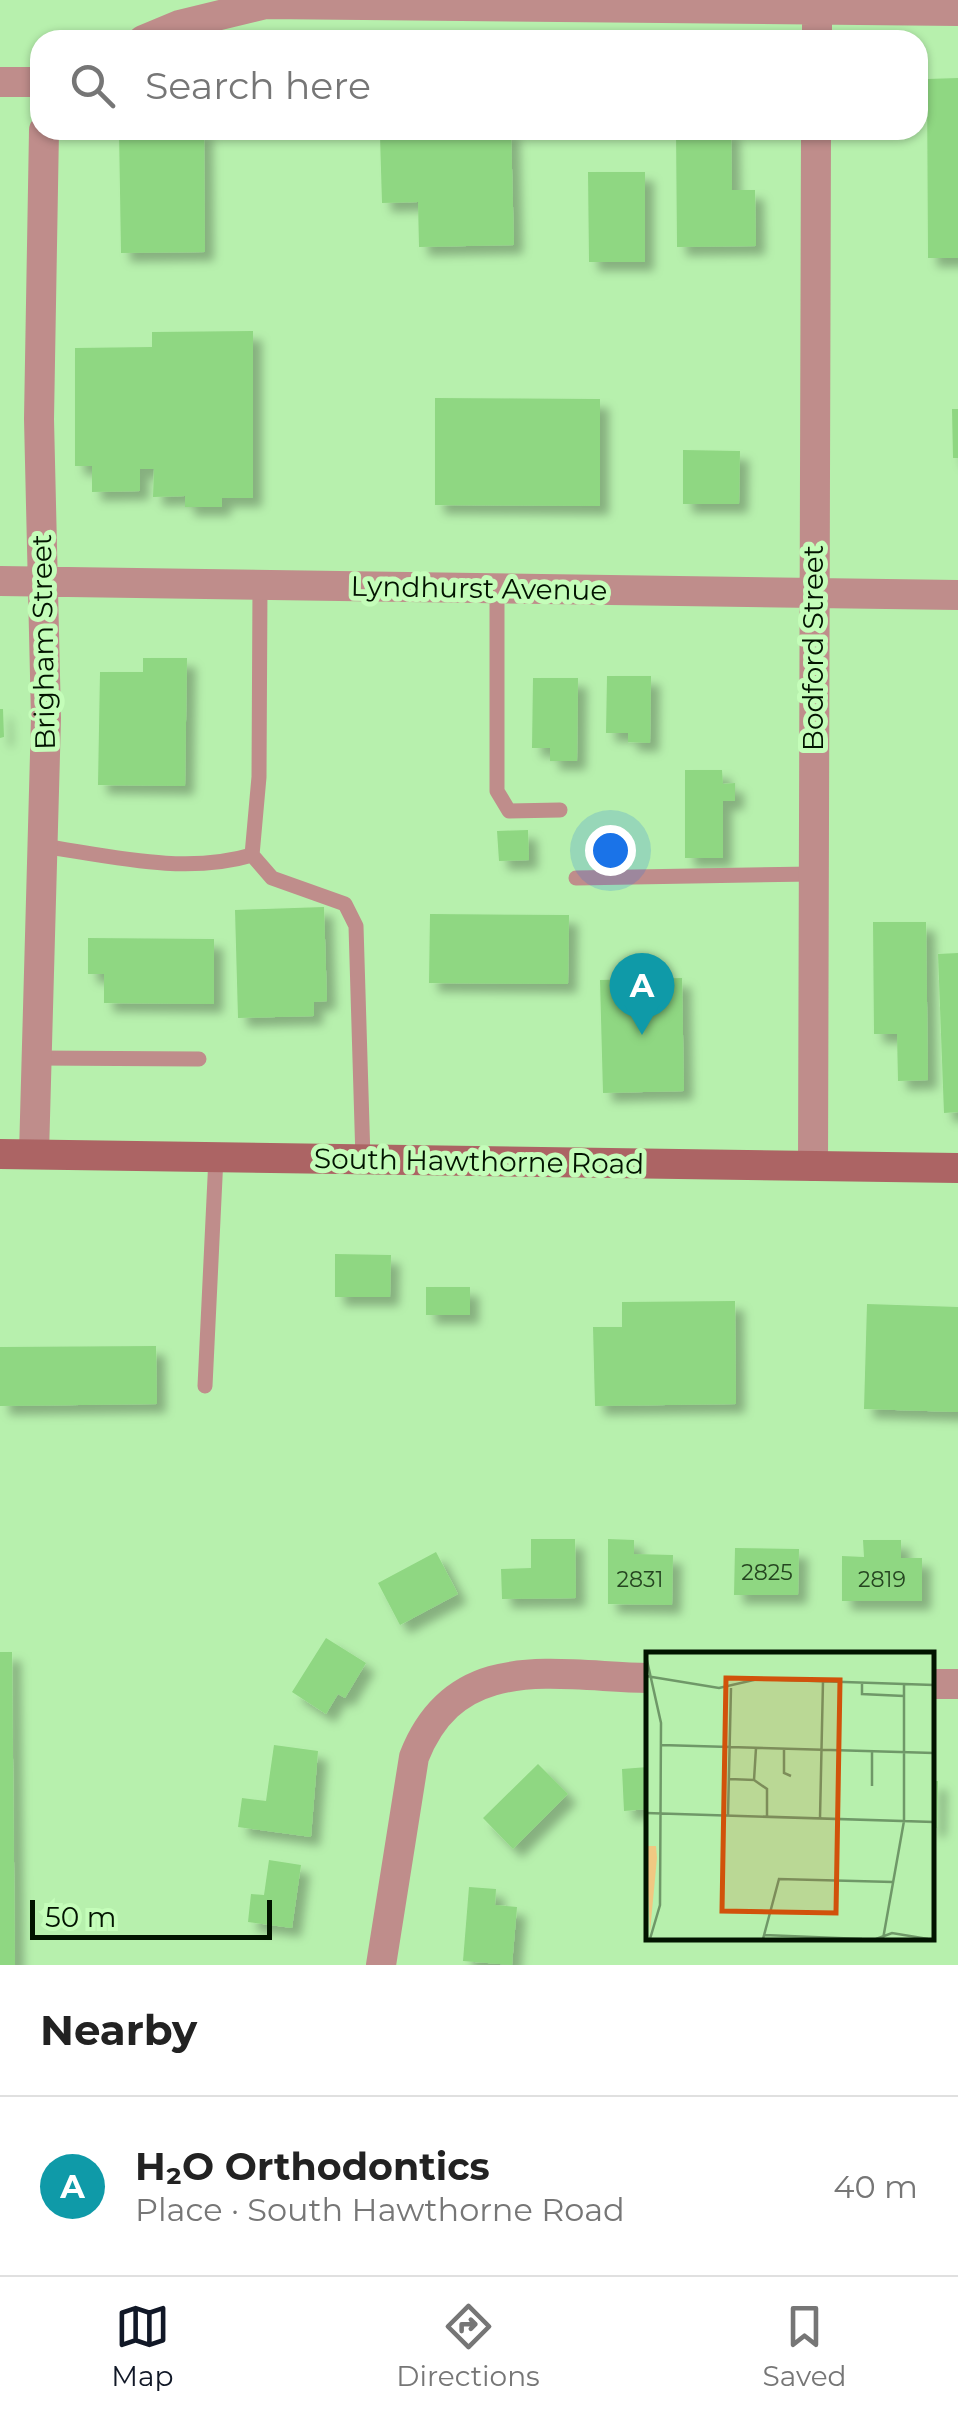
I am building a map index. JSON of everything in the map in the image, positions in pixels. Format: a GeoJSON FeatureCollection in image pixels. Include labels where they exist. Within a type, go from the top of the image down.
{"type":"FeatureCollection","features":[{"type":"Feature","properties":{"kind":"main road","name":"South Hawthorne Road"},"geometry":{"type":"LineString","coordinates":[[0,1154],[958,1168]]}},
{"type":"Feature","properties":{"kind":"street"},"geometry":{"type":"LineString","coordinates":[[168,30],[266,4],[958,10]]}},
{"type":"Feature","properties":{"kind":"street"},"geometry":{"type":"LineString","coordinates":[[817,8],[817,30]]}},
{"type":"Feature","properties":{"kind":"street"},"geometry":{"type":"LineString","coordinates":[[0,82],[30,82]]}},
{"type":"Feature","properties":{"kind":"street","name":"Brigham Street"},"geometry":{"type":"LineString","coordinates":[[34,1154],[46,718],[41,581],[44,140]]}},
{"type":"Feature","properties":{"kind":"street","name":"Bodford Street"},"geometry":{"type":"LineString","coordinates":[[813,1166],[816,140]]}},
{"type":"Feature","properties":{"kind":"street","name":"Lyndhurst Avenue"},"geometry":{"type":"LineString","coordinates":[[0,580],[958,595]]}},
{"type":"Feature","properties":{"kind":"street"},"geometry":{"type":"LineString","coordinates":[[381,1965],[414,1757],[426,1727],[447,1701],[474,1684],[513,1675],[646,1678]]}},
{"type":"Feature","properties":{"kind":"lane"},"geometry":{"type":"LineString","coordinates":[[260,585],[258,776],[252,855],[272,878],[345,904],[356,926],[363,1159]]}},
{"type":"Feature","properties":{"kind":"lane"},"geometry":{"type":"LineString","coordinates":[[497,588],[497,791],[509,811],[560,810]]}},
{"type":"Feature","properties":{"kind":"lane"},"geometry":{"type":"LineString","coordinates":[[42,846],[147,862],[225,863],[252,855]]}},
{"type":"Feature","properties":{"kind":"lane"},"geometry":{"type":"LineString","coordinates":[[576,878],[812,874]]}},
{"type":"Feature","properties":{"kind":"lane"},"geometry":{"type":"LineString","coordinates":[[36,1058],[199,1059]]}},
{"type":"Feature","properties":{"kind":"lane"},"geometry":{"type":"LineString","coordinates":[[205,1386],[216,1157]]}},
{"type":"Feature","properties":{"kind":"building"},"geometry":{"type":"Polygon","coordinates":[[[958,78],[958,258],[928,258],[928,79],[958,78]]]}},
{"type":"Feature","properties":{"kind":"building"},"geometry":{"type":"Polygon","coordinates":[[[119,140],[204,140],[205,252],[121,253],[119,140]]]}},
{"type":"Feature","properties":{"kind":"building"},"geometry":{"type":"Polygon","coordinates":[[[380,140],[511,140],[514,245],[419,247],[418,202],[382,203],[380,140]]]}},
{"type":"Feature","properties":{"kind":"building"},"geometry":{"type":"Polygon","coordinates":[[[676,140],[731,140],[732,190],[755,190],[756,246],[677,247],[676,140]]]}},
{"type":"Feature","properties":{"kind":"building"},"geometry":{"type":"Polygon","coordinates":[[[588,172],[645,172],[645,262],[589,262],[588,172]]]}},
{"type":"Feature","properties":{"kind":"building"},"geometry":{"type":"Polygon","coordinates":[[[253,331],[253,498],[222,498],[222,507],[185,507],[185,496],[153,497],[154,469],[140,469],[140,491],[92,492],[92,466],[75,466],[75,348],[152,347],[152,332],[253,331]]]}},
{"type":"Feature","properties":{"kind":"building"},"geometry":{"type":"Polygon","coordinates":[[[435,398],[600,399],[600,506],[435,505],[435,398]]]}},
{"type":"Feature","properties":{"kind":"building"},"geometry":{"type":"Polygon","coordinates":[[[952,409],[958,409],[958,458],[953,458],[952,409]]]}},
{"type":"Feature","properties":{"kind":"building"},"geometry":{"type":"Polygon","coordinates":[[[683,450],[740,451],[739,504],[683,504],[683,450]]]}},
{"type":"Feature","properties":{"kind":"building"},"geometry":{"type":"Polygon","coordinates":[[[143,658],[187,658],[185,786],[98,785],[100,672],[143,672],[143,658]]]}},
{"type":"Feature","properties":{"kind":"building"},"geometry":{"type":"Polygon","coordinates":[[[607,676],[651,676],[650,743],[628,742],[628,733],[606,733],[607,676]]]}},
{"type":"Feature","properties":{"kind":"building"},"geometry":{"type":"Polygon","coordinates":[[[533,678],[578,678],[577,761],[550,761],[550,748],[532,748],[533,678]]]}},
{"type":"Feature","properties":{"kind":"building"},"geometry":{"type":"Polygon","coordinates":[[[0,709],[4,737],[0,738],[0,709]]]}},
{"type":"Feature","properties":{"kind":"building"},"geometry":{"type":"Polygon","coordinates":[[[685,770],[722,770],[723,784],[735,783],[735,801],[723,801],[723,858],[685,858],[685,770]]]}},
{"type":"Feature","properties":{"kind":"building"},"geometry":{"type":"Polygon","coordinates":[[[528,830],[529,860],[499,861],[497,831],[528,830]]]}},
{"type":"Feature","properties":{"kind":"building"},"geometry":{"type":"Polygon","coordinates":[[[324,907],[327,1001],[314,1002],[314,1016],[238,1018],[235,910],[324,907]]]}},
{"type":"Feature","properties":{"kind":"building"},"geometry":{"type":"Polygon","coordinates":[[[430,914],[569,915],[568,984],[429,983],[430,914]]]}},
{"type":"Feature","properties":{"kind":"building"},"geometry":{"type":"Polygon","coordinates":[[[873,922],[926,922],[928,1080],[898,1081],[897,1034],[874,1034],[873,922]]]}},
{"type":"Feature","properties":{"kind":"building"},"geometry":{"type":"Polygon","coordinates":[[[88,938],[214,939],[214,1004],[104,1003],[104,974],[88,974],[88,938]]]}},
{"type":"Feature","properties":{"kind":"building"},"geometry":{"type":"Polygon","coordinates":[[[958,953],[958,1112],[944,1113],[938,954],[958,953]]]}},
{"type":"Feature","properties":{"kind":"building"},"geometry":{"type":"Polygon","coordinates":[[[682,978],[684,1091],[603,1093],[600,980],[682,978]]]}},
{"type":"Feature","properties":{"kind":"building"},"geometry":{"type":"Polygon","coordinates":[[[335,1254],[391,1255],[390,1297],[335,1297],[335,1254]]]}},
{"type":"Feature","properties":{"kind":"building"},"geometry":{"type":"Polygon","coordinates":[[[426,1287],[470,1287],[470,1315],[426,1315],[426,1287]]]}},
{"type":"Feature","properties":{"kind":"building"},"geometry":{"type":"Polygon","coordinates":[[[735,1301],[736,1404],[595,1406],[593,1327],[622,1327],[622,1302],[735,1301]]]}},
{"type":"Feature","properties":{"kind":"building"},"geometry":{"type":"Polygon","coordinates":[[[867,1304],[958,1307],[958,1412],[864,1409],[867,1304]]]}},
{"type":"Feature","properties":{"kind":"building"},"geometry":{"type":"Polygon","coordinates":[[[156,1346],[157,1404],[0,1406],[0,1347],[156,1346]]]}},
{"type":"Feature","properties":{"kind":"building"},"geometry":{"type":"Polygon","coordinates":[[[531,1539],[575,1539],[576,1598],[502,1599],[501,1569],[531,1568],[531,1539]]]}},
{"type":"Feature","properties":{"kind":"building"},"geometry":{"type":"Polygon","coordinates":[[[608,1539],[634,1540],[634,1554],[673,1555],[672,1605],[608,1604],[608,1539]]]}},
{"type":"Feature","properties":{"kind":"building"},"geometry":{"type":"Polygon","coordinates":[[[863,1540],[901,1540],[901,1558],[922,1558],[922,1601],[842,1601],[842,1556],[864,1557],[863,1540]]]}},
{"type":"Feature","properties":{"kind":"building"},"geometry":{"type":"Polygon","coordinates":[[[735,1548],[799,1549],[798,1595],[734,1595],[735,1548]]]}},
{"type":"Feature","properties":{"kind":"building"},"geometry":{"type":"Polygon","coordinates":[[[436,1552],[458,1594],[400,1625],[378,1583],[436,1552]]]}},
{"type":"Feature","properties":{"kind":"building"},"geometry":{"type":"Polygon","coordinates":[[[326,1638],[366,1663],[345,1698],[338,1694],[326,1714],[292,1692],[326,1638]]]}},
{"type":"Feature","properties":{"kind":"building"},"geometry":{"type":"Polygon","coordinates":[[[0,1652],[12,1652],[15,1965],[0,1965],[0,1652]]]}},
{"type":"Feature","properties":{"kind":"building"},"geometry":{"type":"Polygon","coordinates":[[[274,1745],[318,1751],[311,1837],[238,1827],[242,1798],[266,1801],[274,1745]]]}},
{"type":"Feature","properties":{"kind":"building"},"geometry":{"type":"Polygon","coordinates":[[[538,1764],[568,1794],[513,1849],[483,1818],[538,1764]]]}},
{"type":"Feature","properties":{"kind":"building"},"geometry":{"type":"Polygon","coordinates":[[[646,1767],[646,1809],[624,1811],[622,1769],[646,1767]]]}},
{"type":"Feature","properties":{"kind":"building"},"geometry":{"type":"Polygon","coordinates":[[[933,1781],[938,1781],[937,1828],[933,1828],[933,1781]]]}},
{"type":"Feature","properties":{"kind":"building"},"geometry":{"type":"Polygon","coordinates":[[[269,1860],[301,1865],[292,1928],[248,1922],[251,1894],[264,1895],[269,1860]]]}},
{"type":"Feature","properties":{"kind":"building"},"geometry":{"type":"Polygon","coordinates":[[[469,1887],[496,1889],[495,1905],[517,1907],[512,1965],[463,1961],[469,1887]]]}},
{"type":"Feature","properties":{"kind":"place","name":"H₂O Orthodontics"},"geometry":{"type":"Point","coordinates":[642,1035]}}]}
